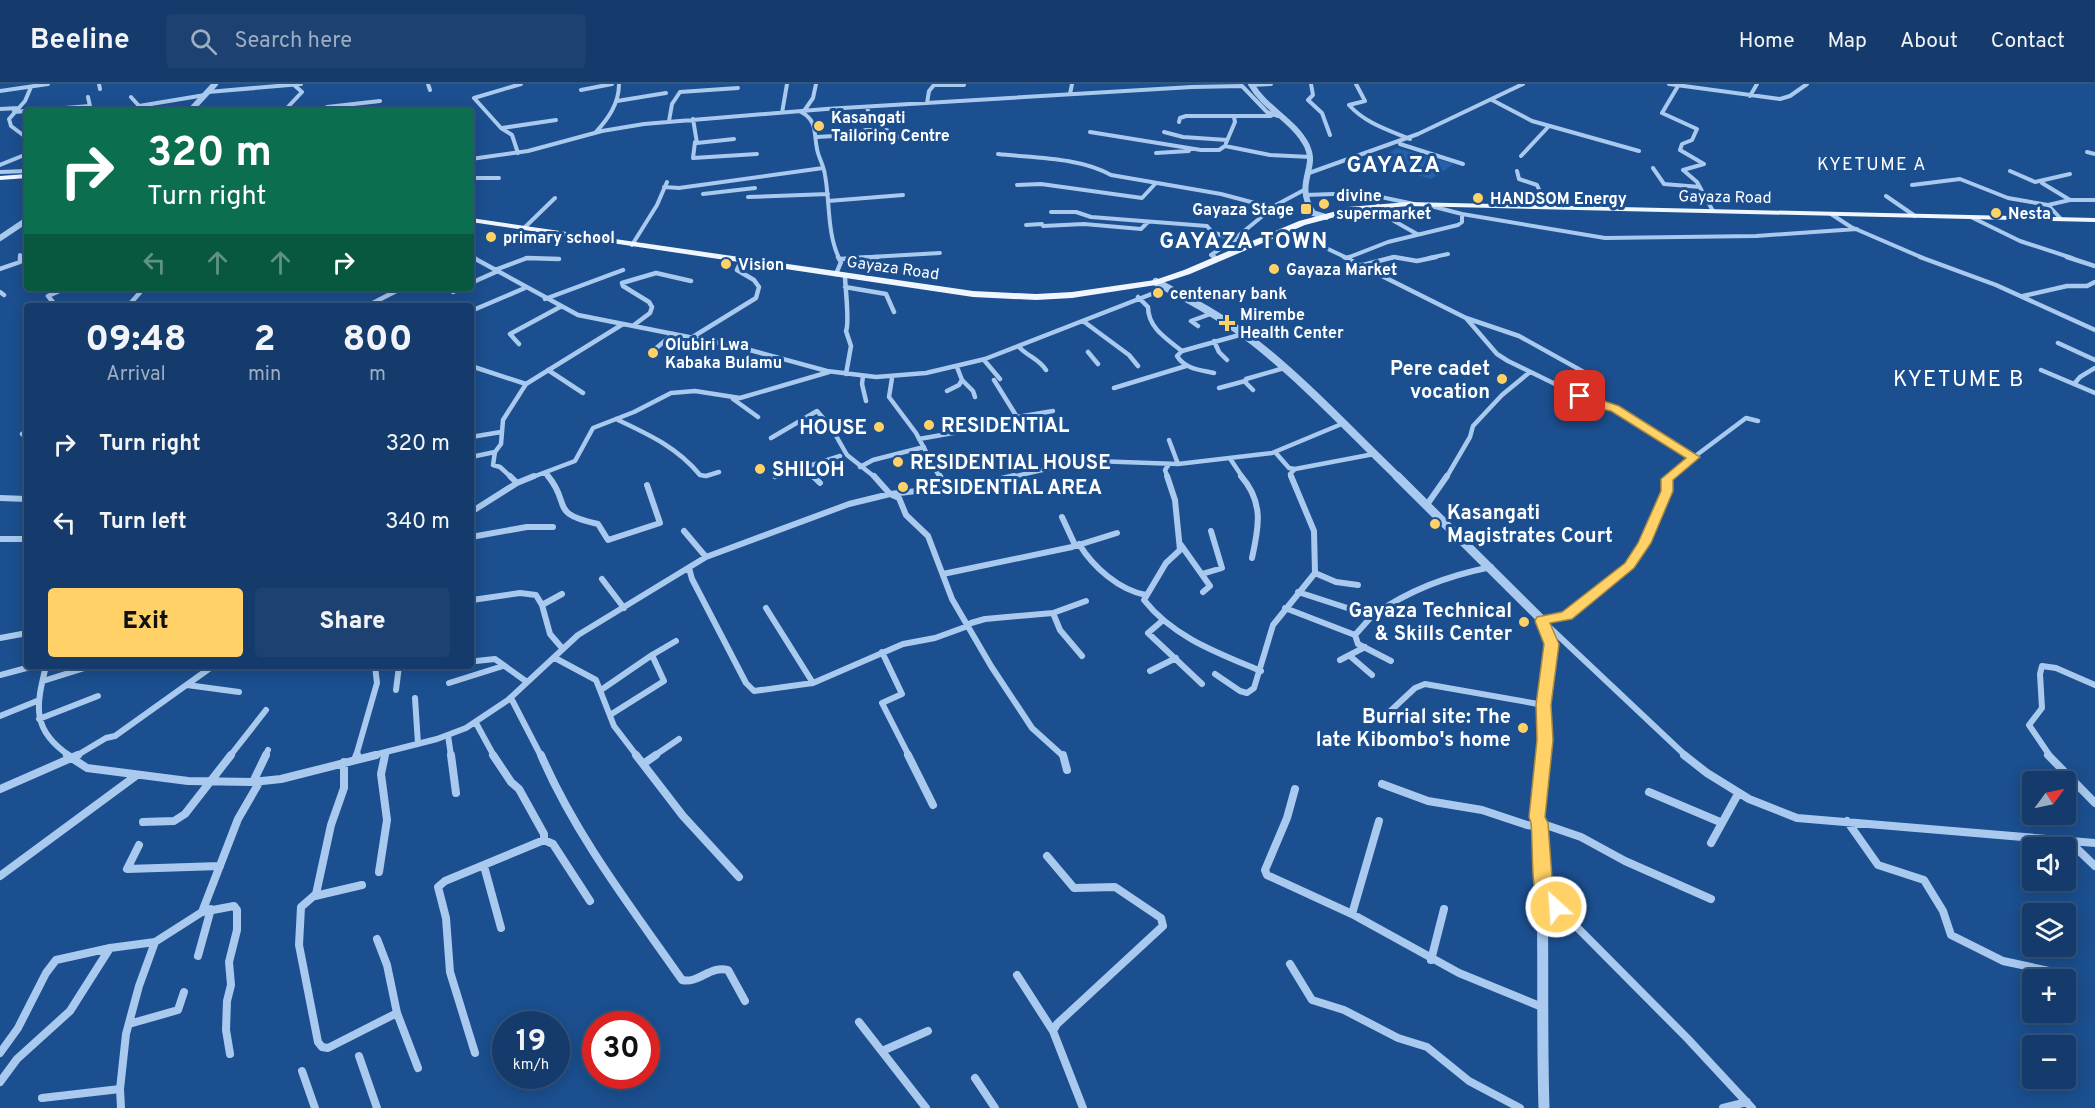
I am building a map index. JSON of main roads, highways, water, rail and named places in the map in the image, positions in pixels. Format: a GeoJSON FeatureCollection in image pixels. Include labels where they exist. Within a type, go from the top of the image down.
{"type":"FeatureCollection","features":[{"type":"Feature","properties":{"kind":"main road"},"geometry":{"type":"LineString","coordinates":[[2,175],[24,174]]}},
{"type":"Feature","properties":{"kind":"main road","name":"Gayaza Road"},"geometry":{"type":"LineString","coordinates":[[474,220],[741,261],[1005,296],[1072,295],[1161,284],[1302,223],[1355,208],[1378,206],[1547,207],[2095,220]]}},
{"type":"Feature","properties":{"kind":"main road","name":"Gayaza Road"},"geometry":{"type":"LineString","coordinates":[[1302,223],[1315,215],[1326,215]]}},
{"type":"Feature","properties":{"kind":"place","name":"Kasangati Tailoring Centre"},"geometry":{"type":"Point","coordinates":[819,126]}},
{"type":"Feature","properties":{"kind":"place","name":"HANDSOM Energy"},"geometry":{"type":"Point","coordinates":[1478,198]}},
{"type":"Feature","properties":{"kind":"place","name":"divine supermarket"},"geometry":{"type":"Point","coordinates":[1324,204]}},
{"type":"Feature","properties":{"kind":"place","name":"Gayaza Stage"},"geometry":{"type":"Point","coordinates":[1306,209]}},
{"type":"Feature","properties":{"kind":"place","name":"Nesta"},"geometry":{"type":"Point","coordinates":[1996,213]}},
{"type":"Feature","properties":{"kind":"place","name":"primary school"},"geometry":{"type":"Point","coordinates":[491,237]}},
{"type":"Feature","properties":{"kind":"place","name":"Vision"},"geometry":{"type":"Point","coordinates":[726,264]}},
{"type":"Feature","properties":{"kind":"place","name":"Gayaza Market"},"geometry":{"type":"Point","coordinates":[1274,269]}},
{"type":"Feature","properties":{"kind":"place","name":"centenary bank"},"geometry":{"type":"Point","coordinates":[1158,293]}},
{"type":"Feature","properties":{"kind":"place","name":"Mirembe Health Center"},"geometry":{"type":"Point","coordinates":[1227,323]}},
{"type":"Feature","properties":{"kind":"place","name":"Olubiri Lwa Kabaka Bulamu"},"geometry":{"type":"Point","coordinates":[653,353]}},
{"type":"Feature","properties":{"kind":"place","name":"Pere cadet vocation"},"geometry":{"type":"Point","coordinates":[1502,379]}},
{"type":"Feature","properties":{"kind":"place","name":"RESIDENTIAL"},"geometry":{"type":"Point","coordinates":[929,425]}},
{"type":"Feature","properties":{"kind":"place","name":"HOUSE"},"geometry":{"type":"Point","coordinates":[879,427]}},
{"type":"Feature","properties":{"kind":"place","name":"RESIDENTIAL HOUSE"},"geometry":{"type":"Point","coordinates":[898,462]}},
{"type":"Feature","properties":{"kind":"place","name":"SHILOH"},"geometry":{"type":"Point","coordinates":[760,469]}},
{"type":"Feature","properties":{"kind":"place","name":"RESIDENTIAL AREA"},"geometry":{"type":"Point","coordinates":[903,487]}},
{"type":"Feature","properties":{"kind":"place","name":"Kasangati Magistrates Court"},"geometry":{"type":"Point","coordinates":[1435,524]}},
{"type":"Feature","properties":{"kind":"place","name":"Gayaza Technical & Skills Center"},"geometry":{"type":"Point","coordinates":[1524,622]}},
{"type":"Feature","properties":{"kind":"place","name":"Burrial site: The late Kibombo's home"},"geometry":{"type":"Point","coordinates":[1523,728]}},
{"type":"Feature","properties":{"kind":"district","name":"GAYAZA"},"geometry":{"type":"Point","coordinates":[1394,164]}},
{"type":"Feature","properties":{"kind":"district","name":"KYETUME A"},"geometry":{"type":"Point","coordinates":[1872,164]}},
{"type":"Feature","properties":{"kind":"district","name":"GAYAZA TOWN"},"geometry":{"type":"Point","coordinates":[1244,240]}},
{"type":"Feature","properties":{"kind":"district","name":"KYETUME B"},"geometry":{"type":"Point","coordinates":[1959,378]}}]}
